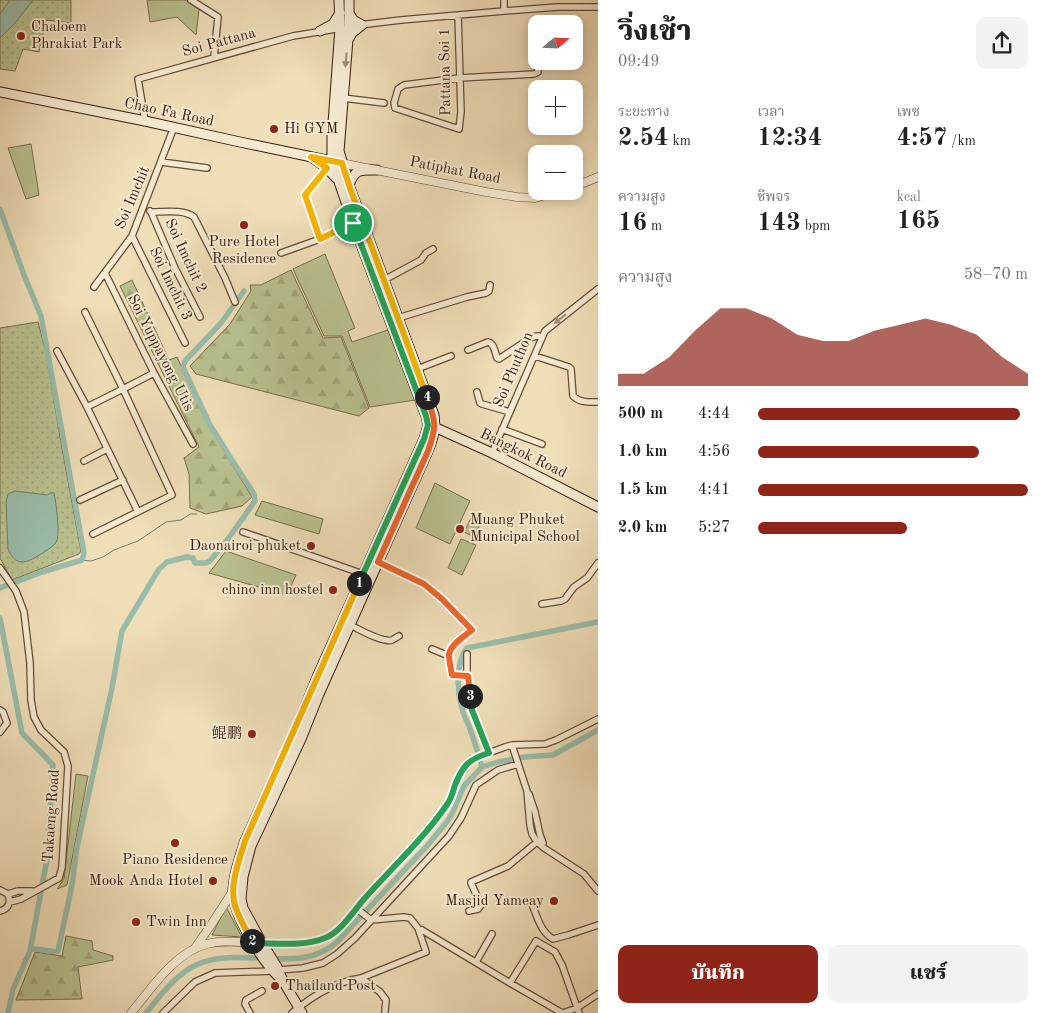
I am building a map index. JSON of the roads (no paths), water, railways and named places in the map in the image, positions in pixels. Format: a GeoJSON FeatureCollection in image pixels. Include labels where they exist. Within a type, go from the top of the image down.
{"type":"FeatureCollection","features":[{"type":"Feature","properties":{"kind":"main road"},"geometry":{"type":"LineString","coordinates":[[340,0],[344,13],[344,27],[332,136],[333,164],[353,223],[426,416],[432,426]]}},
{"type":"Feature","properties":{"kind":"main road"},"geometry":{"type":"LineString","coordinates":[[320,30],[333,24],[344,13],[349,0]]}},
{"type":"Feature","properties":{"kind":"main road"},"geometry":{"type":"LineString","coordinates":[[343,41],[362,25],[344,13]]}},
{"type":"Feature","properties":{"kind":"main road"},"geometry":{"type":"LineString","coordinates":[[320,30],[334,33],[343,41],[343,98],[339,151],[333,164]]}},
{"type":"Feature","properties":{"kind":"main road","name":"Chao Fa Road"},"geometry":{"type":"LineString","coordinates":[[0,92],[174,127],[311,157],[333,164]]}},
{"type":"Feature","properties":{"kind":"main road"},"geometry":{"type":"LineString","coordinates":[[297,1011],[283,981],[236,908],[233,892],[234,884],[245,841],[293,736],[318,675],[367,576],[378,562],[428,451],[433,437],[434,415],[349,186],[333,164]]}},
{"type":"Feature","properties":{"kind":"main road"},"geometry":{"type":"LineString","coordinates":[[349,186],[353,176],[360,170],[377,170]]}},
{"type":"Feature","properties":{"kind":"main road"},"geometry":{"type":"LineString","coordinates":[[260,946],[243,908],[241,899],[242,883],[248,858],[350,625],[367,576],[424,439],[432,426]]}},
{"type":"Feature","properties":{"kind":"main road","name":"Bangkok Road"},"geometry":{"type":"LineString","coordinates":[[432,426],[492,453],[598,507]]}},
{"type":"Feature","properties":{"kind":"street"},"geometry":{"type":"LineString","coordinates":[[191,0],[218,17],[214,57]]}},
{"type":"Feature","properties":{"kind":"street"},"geometry":{"type":"LineString","coordinates":[[504,0],[504,10]]}},
{"type":"Feature","properties":{"kind":"street"},"geometry":{"type":"LineString","coordinates":[[545,0],[545,9]]}},
{"type":"Feature","properties":{"kind":"street"},"geometry":{"type":"LineString","coordinates":[[584,0],[585,8]]}},
{"type":"Feature","properties":{"kind":"street","name":"Soi Pattana"},"geometry":{"type":"LineString","coordinates":[[145,121],[138,79],[293,36],[344,27],[504,10],[598,7]]}},
{"type":"Feature","properties":{"kind":"street","name":"Pattana Soi 1"},"geometry":{"type":"LineString","coordinates":[[458,15],[461,112],[459,129],[395,108],[394,103],[398,89],[404,85],[459,78]]}},
{"type":"Feature","properties":{"kind":"street"},"geometry":{"type":"LineString","coordinates":[[459,78],[534,74],[538,72],[538,70]]}},
{"type":"Feature","properties":{"kind":"street"},"geometry":{"type":"LineString","coordinates":[[343,98],[384,103]]}},
{"type":"Feature","properties":{"kind":"street","name":"Soi Imchit"},"geometry":{"type":"LineString","coordinates":[[94,287],[132,236],[174,127]]}},
{"type":"Feature","properties":{"kind":"street"},"geometry":{"type":"LineString","coordinates":[[161,162],[207,168]]}},
{"type":"Feature","properties":{"kind":"street"},"geometry":{"type":"LineString","coordinates":[[320,239],[305,195],[333,164]]}},
{"type":"Feature","properties":{"kind":"street","name":"Patiphat Road"},"geometry":{"type":"LineString","coordinates":[[333,164],[377,170],[486,192],[528,198]]}},
{"type":"Feature","properties":{"kind":"street"},"geometry":{"type":"LineString","coordinates":[[583,183],[598,177]]}},
{"type":"Feature","properties":{"kind":"street","name":"Soi Imchit 2"},"geometry":{"type":"LineString","coordinates":[[144,207],[151,212],[175,268],[200,317]]}},
{"type":"Feature","properties":{"kind":"street"},"geometry":{"type":"LineString","coordinates":[[151,212],[184,212],[194,217],[225,278],[234,302]]}},
{"type":"Feature","properties":{"kind":"street"},"geometry":{"type":"LineString","coordinates":[[281,253],[320,239],[353,223]]}},
{"type":"Feature","properties":{"kind":"street","name":"Soi Imchit 3"},"geometry":{"type":"LineString","coordinates":[[132,236],[185,343]]}},
{"type":"Feature","properties":{"kind":"street"},"geometry":{"type":"LineString","coordinates":[[384,280],[421,260],[433,248]]}},
{"type":"Feature","properties":{"kind":"street","name":"Soi Yuppayong Utis"},"geometry":{"type":"LineString","coordinates":[[105,273],[154,373],[193,444]]}},
{"type":"Feature","properties":{"kind":"street"},"geometry":{"type":"LineString","coordinates":[[398,318],[486,293],[489,291],[490,285]]}},
{"type":"Feature","properties":{"kind":"street","name":"Soi Phuthon"},"geometry":{"type":"LineString","coordinates":[[492,453],[544,331],[598,289]]}},
{"type":"Feature","properties":{"kind":"street"},"geometry":{"type":"LineString","coordinates":[[85,312],[172,495],[93,534]]}},
{"type":"Feature","properties":{"kind":"street"},"geometry":{"type":"LineString","coordinates":[[468,350],[488,342],[492,344],[499,359],[532,337],[542,337]]}},
{"type":"Feature","properties":{"kind":"street"},"geometry":{"type":"LineString","coordinates":[[57,351],[87,407],[138,512]]}},
{"type":"Feature","properties":{"kind":"street"},"geometry":{"type":"LineString","coordinates":[[417,369],[451,356]]}},
{"type":"Feature","properties":{"kind":"street"},"geometry":{"type":"LineString","coordinates":[[534,356],[571,368],[573,396],[585,402],[598,402]]}},
{"type":"Feature","properties":{"kind":"street"},"geometry":{"type":"LineString","coordinates":[[87,407],[154,373]]}},
{"type":"Feature","properties":{"kind":"street"},"geometry":{"type":"LineString","coordinates":[[477,392],[482,404],[510,412]]}},
{"type":"Feature","properties":{"kind":"street"},"geometry":{"type":"LineString","coordinates":[[502,429],[542,444]]}},
{"type":"Feature","properties":{"kind":"street"},"geometry":{"type":"LineString","coordinates":[[84,461],[107,448]]}},
{"type":"Feature","properties":{"kind":"street"},"geometry":{"type":"LineString","coordinates":[[80,500],[123,480]]}},
{"type":"Feature","properties":{"kind":"street"},"geometry":{"type":"LineString","coordinates":[[243,532],[367,576]]}},
{"type":"Feature","properties":{"kind":"street"},"geometry":{"type":"LineString","coordinates":[[378,562],[424,584],[442,599],[472,630],[456,643],[450,650],[449,656],[452,675],[465,676]]}},
{"type":"Feature","properties":{"kind":"street"},"geometry":{"type":"LineString","coordinates":[[542,604],[565,599],[574,587],[587,578],[598,563]]}},
{"type":"Feature","properties":{"kind":"street","name":"Takaeng Road"},"geometry":{"type":"LineString","coordinates":[[0,911],[7,908],[10,902],[21,899],[59,878],[62,867],[68,766],[64,752],[41,730],[34,717],[24,612],[16,591],[2,570]]}},
{"type":"Feature","properties":{"kind":"street"},"geometry":{"type":"LineString","coordinates":[[350,625],[374,637],[387,640],[394,640],[399,636]]}},
{"type":"Feature","properties":{"kind":"street"},"geometry":{"type":"LineString","coordinates":[[432,649],[449,656]]}},
{"type":"Feature","properties":{"kind":"street"},"geometry":{"type":"LineString","coordinates":[[467,654],[465,676],[472,710],[489,753]]}},
{"type":"Feature","properties":{"kind":"street"},"geometry":{"type":"LineString","coordinates":[[0,710],[4,712],[7,723],[0,732]]}},
{"type":"Feature","properties":{"kind":"street"},"geometry":{"type":"LineString","coordinates":[[131,1013],[164,973],[180,958],[205,944],[231,942],[260,946],[297,944],[322,939],[336,932],[438,818],[448,804],[460,775],[468,762],[478,756],[512,745],[545,744],[598,719]]}},
{"type":"Feature","properties":{"kind":"street"},"geometry":{"type":"LineString","coordinates":[[512,745],[527,791],[532,834],[552,852],[584,874],[598,890]]}},
{"type":"Feature","properties":{"kind":"street"},"geometry":{"type":"LineString","coordinates":[[163,1013],[195,982],[215,973],[303,968],[323,963],[337,954],[355,938],[449,836],[462,818],[476,785],[498,770],[518,764]]}},
{"type":"Feature","properties":{"kind":"street"},"geometry":{"type":"LineString","coordinates":[[469,911],[478,909],[481,905],[471,882],[508,866],[540,841]]}},
{"type":"Feature","properties":{"kind":"street"},"geometry":{"type":"LineString","coordinates":[[0,890],[8,894],[10,902]]}},
{"type":"Feature","properties":{"kind":"street","name":"Takaeng Road"},"geometry":{"type":"LineString","coordinates":[[8,894],[18,891],[35,891]]}},
{"type":"Feature","properties":{"kind":"street"},"geometry":{"type":"LineString","coordinates":[[194,950],[233,892]]}},
{"type":"Feature","properties":{"kind":"street"},"geometry":{"type":"LineString","coordinates":[[534,907],[543,930],[553,939],[598,925]]}},
{"type":"Feature","properties":{"kind":"street"},"geometry":{"type":"LineString","coordinates":[[297,1011],[312,997],[338,984],[362,978],[426,952],[418,928],[410,918],[372,920],[356,908]]}},
{"type":"Feature","properties":{"kind":"street"},"geometry":{"type":"LineString","coordinates":[[422,930],[562,1013],[578,1010],[598,994]]}},
{"type":"Feature","properties":{"kind":"street"},"geometry":{"type":"LineString","coordinates":[[476,962],[492,934]]}},
{"type":"Feature","properties":{"kind":"street"},"geometry":{"type":"LineString","coordinates":[[510,983],[536,941],[555,952],[562,965],[578,1010]]}},
{"type":"Feature","properties":{"kind":"street"},"geometry":{"type":"LineString","coordinates":[[362,978],[380,992],[386,1000],[385,1010]]}},
{"type":"Feature","properties":{"kind":"street"},"geometry":{"type":"LineString","coordinates":[[250,1013],[245,1004],[246,1000],[262,991]]}},
{"type":"Feature","properties":{"kind":"waterway"},"geometry":{"type":"LineString","coordinates":[[0,209],[41,316],[84,553],[82,560],[42,572],[0,588]]}},
{"type":"Feature","properties":{"kind":"waterway"},"geometry":{"type":"LineString","coordinates":[[31,949],[58,951],[72,885],[77,847],[112,688],[122,631],[159,569],[167,562],[187,557],[193,558],[195,563],[210,561],[255,501],[254,494],[210,425],[183,367],[185,361],[221,323],[244,291]]}},
{"type":"Feature","properties":{"kind":"waterway"},"geometry":{"type":"LineString","coordinates":[[81,560],[91,561],[103,557],[114,550],[138,541],[166,522],[181,520],[190,514],[197,514]]}},
{"type":"Feature","properties":{"kind":"waterway"},"geometry":{"type":"LineString","coordinates":[[0,618],[22,733],[53,765],[47,859],[30,951],[13,989],[8,1013]]}},
{"type":"Feature","properties":{"kind":"waterway"},"geometry":{"type":"LineString","coordinates":[[482,767],[471,731],[462,710],[459,691],[459,667],[467,648],[598,622]]}},
{"type":"Feature","properties":{"kind":"waterway"},"geometry":{"type":"LineString","coordinates":[[146,1013],[181,974],[196,965],[213,959],[232,957],[288,959],[306,957],[323,952],[338,941],[427,846],[452,814],[464,786],[482,767],[524,757],[553,755],[598,730]]}},
{"type":"Feature","properties":{"kind":"place","name":"Chaloem Phrakiat Park"},"geometry":{"type":"Point","coordinates":[21,36]}},
{"type":"Feature","properties":{"kind":"place","name":"Hi GYM"},"geometry":{"type":"Point","coordinates":[274,129]}},
{"type":"Feature","properties":{"kind":"place","name":"Pure Hotel Residence"},"geometry":{"type":"Point","coordinates":[244,225]}},
{"type":"Feature","properties":{"kind":"place","name":"Muang Phuket Municipal School"},"geometry":{"type":"Point","coordinates":[460,529]}},
{"type":"Feature","properties":{"kind":"place","name":"Daonairoi phuket"},"geometry":{"type":"Point","coordinates":[311,546]}},
{"type":"Feature","properties":{"kind":"place","name":"chino inn hostel"},"geometry":{"type":"Point","coordinates":[333,590]}},
{"type":"Feature","properties":{"kind":"place","name":"鲲鹏"},"geometry":{"type":"Point","coordinates":[252,734]}},
{"type":"Feature","properties":{"kind":"place","name":"Piano Residence"},"geometry":{"type":"Point","coordinates":[175,843]}},
{"type":"Feature","properties":{"kind":"place","name":"Mook Anda Hotel"},"geometry":{"type":"Point","coordinates":[213,881]}},
{"type":"Feature","properties":{"kind":"place","name":"Masjid Yameay"},"geometry":{"type":"Point","coordinates":[554,901]}},
{"type":"Feature","properties":{"kind":"place","name":"Twin Inn"},"geometry":{"type":"Point","coordinates":[136,922]}},
{"type":"Feature","properties":{"kind":"place","name":"Thailand Post"},"geometry":{"type":"Point","coordinates":[275,986]}}]}
